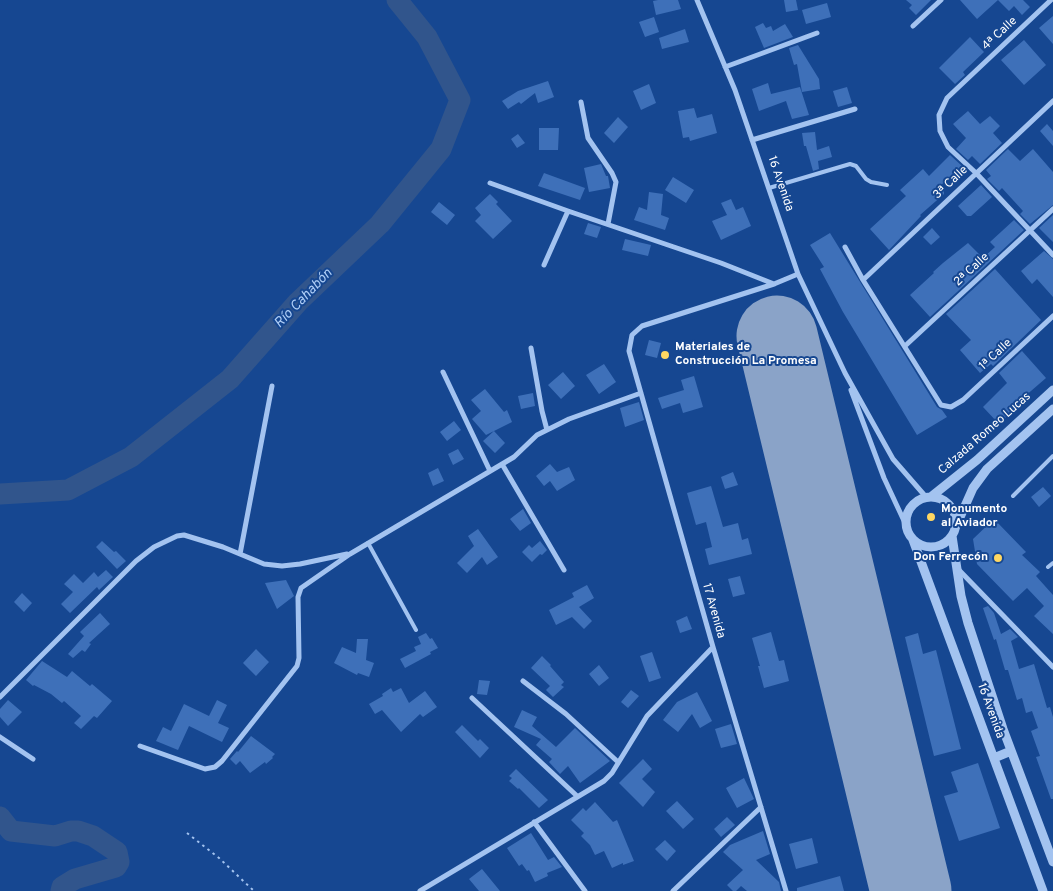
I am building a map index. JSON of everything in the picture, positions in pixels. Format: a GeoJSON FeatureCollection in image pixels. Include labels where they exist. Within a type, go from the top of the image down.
{"type":"FeatureCollection","features":[{"type":"Feature","properties":{"kind":"street","name":"16 Avenida"},"geometry":{"type":"LineString","coordinates":[[697,0],[725,67],[752,140],[798,274],[845,373],[893,459],[929,497]]}},
{"type":"Feature","properties":{"kind":"street"},"geometry":{"type":"LineString","coordinates":[[913,26],[941,0]]}},
{"type":"Feature","properties":{"kind":"street","name":"4ª Calle"},"geometry":{"type":"LineString","coordinates":[[1051,0],[947,98],[939,115],[940,131],[948,147],[976,173],[1053,255]]}},
{"type":"Feature","properties":{"kind":"street"},"geometry":{"type":"LineString","coordinates":[[725,67],[817,33]]}},
{"type":"Feature","properties":{"kind":"street","name":"3ª Calle"},"geometry":{"type":"LineString","coordinates":[[863,280],[1053,101]]}},
{"type":"Feature","properties":{"kind":"street"},"geometry":{"type":"LineString","coordinates":[[581,102],[588,138],[616,182],[608,224]]}},
{"type":"Feature","properties":{"kind":"street"},"geometry":{"type":"LineString","coordinates":[[752,140],[855,109]]}},
{"type":"Feature","properties":{"kind":"street"},"geometry":{"type":"LineString","coordinates":[[490,183],[721,263],[774,284],[798,274]]}},
{"type":"Feature","properties":{"kind":"street","name":"2ª Calle"},"geometry":{"type":"LineString","coordinates":[[905,346],[1053,209]]}},
{"type":"Feature","properties":{"kind":"street"},"geometry":{"type":"LineString","coordinates":[[544,265],[568,211]]}},
{"type":"Feature","properties":{"kind":"street"},"geometry":{"type":"LineString","coordinates":[[846,247],[863,280],[905,346]]}},
{"type":"Feature","properties":{"kind":"street","name":"17 Avenida"},"geometry":{"type":"LineString","coordinates":[[774,284],[642,326],[632,336],[629,351],[713,647],[786,891]]}},
{"type":"Feature","properties":{"kind":"street","name":"1ª Calle"},"geometry":{"type":"LineString","coordinates":[[905,346],[940,404],[952,407],[963,400],[1053,316]]}},
{"type":"Feature","properties":{"kind":"street"},"geometry":{"type":"LineString","coordinates":[[531,348],[547,430]]}},
{"type":"Feature","properties":{"kind":"street"},"geometry":{"type":"LineString","coordinates":[[443,372],[490,471]]}},
{"type":"Feature","properties":{"kind":"street","name":"16 Avenida"},"geometry":{"type":"LineString","coordinates":[[845,373],[884,478],[906,523]]}},
{"type":"Feature","properties":{"kind":"street"},"geometry":{"type":"LineString","coordinates":[[240,554],[272,386]]}},
{"type":"Feature","properties":{"kind":"street","name":"Calzada Romeo Lucas"},"geometry":{"type":"LineString","coordinates":[[929,497],[977,460],[1053,390]]}},
{"type":"Feature","properties":{"kind":"street"},"geometry":{"type":"LineString","coordinates":[[140,746],[205,769],[215,767],[222,761],[297,666],[299,658],[298,597],[301,588],[350,554],[514,457],[537,434],[641,393]]}},
{"type":"Feature","properties":{"kind":"street","name":"Calzada Romeo Lucas"},"geometry":{"type":"LineString","coordinates":[[956,524],[973,488],[987,469],[1051,414]]}},
{"type":"Feature","properties":{"kind":"street"},"geometry":{"type":"LineString","coordinates":[[502,464],[564,570]]}},
{"type":"Feature","properties":{"kind":"street"},"geometry":{"type":"LineString","coordinates":[[929,497],[940,498],[953,508],[956,524],[952,536],[946,542],[938,546],[929,547],[920,545],[913,540],[909,535],[906,523],[909,509],[914,504],[929,497]]}},
{"type":"Feature","properties":{"kind":"street"},"geometry":{"type":"LineString","coordinates":[[0,697],[136,561],[154,547],[177,536],[184,535],[223,547],[264,564],[282,566],[350,554]]}},
{"type":"Feature","properties":{"kind":"street","name":"16 Avenida"},"geometry":{"type":"LineString","coordinates":[[952,536],[961,596],[968,623],[1011,750],[1053,862]]}},
{"type":"Feature","properties":{"kind":"street","name":"16 Avenida"},"geometry":{"type":"LineString","coordinates":[[913,540],[1043,891]]}},
{"type":"Feature","properties":{"kind":"street"},"geometry":{"type":"LineString","coordinates":[[956,567],[1053,667]]}},
{"type":"Feature","properties":{"kind":"street"},"geometry":{"type":"LineString","coordinates":[[420,891],[604,781],[612,773],[647,716],[713,647]]}},
{"type":"Feature","properties":{"kind":"street"},"geometry":{"type":"LineString","coordinates":[[523,681],[566,714],[618,762]]}},
{"type":"Feature","properties":{"kind":"street"},"geometry":{"type":"LineString","coordinates":[[472,698],[577,796]]}},
{"type":"Feature","properties":{"kind":"street"},"geometry":{"type":"LineString","coordinates":[[0,737],[33,759]]}},
{"type":"Feature","properties":{"kind":"street"},"geometry":{"type":"LineString","coordinates":[[994,758],[1011,750]]}},
{"type":"Feature","properties":{"kind":"street"},"geometry":{"type":"LineString","coordinates":[[673,891],[761,807]]}},
{"type":"Feature","properties":{"kind":"street"},"geometry":{"type":"LineString","coordinates":[[534,822],[585,891]]}},
{"type":"Feature","properties":{"kind":"lane"},"geometry":{"type":"LineString","coordinates":[[768,188],[850,164],[856,166],[866,179],[887,185]]}},
{"type":"Feature","properties":{"kind":"lane"},"geometry":{"type":"LineString","coordinates":[[1013,496],[1053,456]]}},
{"type":"Feature","properties":{"kind":"lane"},"geometry":{"type":"LineString","coordinates":[[368,543],[416,630]]}},
{"type":"Feature","properties":{"kind":"lane"},"geometry":{"type":"LineString","coordinates":[[1048,567],[1053,563]]}},
{"type":"Feature","properties":{"kind":"path"},"geometry":{"type":"LineString","coordinates":[[187,833],[219,858],[254,891]]}},
{"type":"Feature","properties":{"kind":"building"},"geometry":{"type":"Polygon","coordinates":[[[678,0],[681,9],[656,15],[653,1],[678,0]]]}},
{"type":"Feature","properties":{"kind":"building"},"geometry":{"type":"Polygon","coordinates":[[[784,0],[796,0],[798,10],[786,12],[784,0]]]}},
{"type":"Feature","properties":{"kind":"building"},"geometry":{"type":"Polygon","coordinates":[[[906,0],[931,0],[916,15],[909,8],[912,5],[906,0]]]}},
{"type":"Feature","properties":{"kind":"building"},"geometry":{"type":"Polygon","coordinates":[[[960,0],[998,0],[977,19],[960,0]]]}},
{"type":"Feature","properties":{"kind":"building"},"geometry":{"type":"Polygon","coordinates":[[[998,0],[1023,0],[1030,7],[1022,15],[1014,6],[1009,11],[998,0]]]}},
{"type":"Feature","properties":{"kind":"building"},"geometry":{"type":"Polygon","coordinates":[[[827,3],[831,17],[806,24],[802,10],[827,3]]]}},
{"type":"Feature","properties":{"kind":"building"},"geometry":{"type":"Polygon","coordinates":[[[1053,16],[1053,44],[1039,28],[1053,16]]]}},
{"type":"Feature","properties":{"kind":"building"},"geometry":{"type":"Polygon","coordinates":[[[654,17],[659,32],[645,37],[639,22],[654,17]]]}},
{"type":"Feature","properties":{"kind":"building"},"geometry":{"type":"Polygon","coordinates":[[[763,23],[766,28],[771,26],[773,31],[785,24],[793,37],[764,48],[755,27],[763,23]]]}},
{"type":"Feature","properties":{"kind":"building"},"geometry":{"type":"Polygon","coordinates":[[[685,29],[689,42],[662,49],[659,38],[685,29]]]}},
{"type":"Feature","properties":{"kind":"building"},"geometry":{"type":"Polygon","coordinates":[[[970,37],[984,52],[963,72],[965,75],[955,84],[939,68],[970,37]]]}},
{"type":"Feature","properties":{"kind":"building"},"geometry":{"type":"Polygon","coordinates":[[[1024,40],[1046,65],[1024,85],[1001,60],[1024,40]]]}},
{"type":"Feature","properties":{"kind":"building"},"geometry":{"type":"Polygon","coordinates":[[[798,45],[819,79],[820,89],[802,92],[797,64],[794,65],[789,48],[798,45]]]}},
{"type":"Feature","properties":{"kind":"building"},"geometry":{"type":"Polygon","coordinates":[[[548,81],[554,97],[538,103],[535,93],[521,104],[519,102],[508,109],[502,101],[518,91],[548,81]]]}},
{"type":"Feature","properties":{"kind":"building"},"geometry":{"type":"Polygon","coordinates":[[[768,83],[771,94],[800,87],[809,115],[792,119],[786,101],[759,111],[752,89],[768,83]]]}},
{"type":"Feature","properties":{"kind":"building"},"geometry":{"type":"Polygon","coordinates":[[[649,84],[656,103],[641,110],[633,91],[649,84]]]}},
{"type":"Feature","properties":{"kind":"building"},"geometry":{"type":"Polygon","coordinates":[[[847,87],[852,103],[838,107],[833,91],[847,87]]]}},
{"type":"Feature","properties":{"kind":"building"},"geometry":{"type":"Polygon","coordinates":[[[694,108],[697,118],[712,114],[717,133],[690,141],[689,137],[683,138],[678,111],[694,108]]]}},
{"type":"Feature","properties":{"kind":"building"},"geometry":{"type":"Polygon","coordinates":[[[968,111],[980,124],[990,116],[1000,126],[993,133],[1002,143],[980,164],[972,156],[968,160],[956,149],[966,138],[953,124],[968,111]]]}},
{"type":"Feature","properties":{"kind":"building"},"geometry":{"type":"Polygon","coordinates":[[[618,117],[628,127],[614,143],[604,133],[618,117]]]}},
{"type":"Feature","properties":{"kind":"building"},"geometry":{"type":"Polygon","coordinates":[[[1047,124],[1053,131],[1053,146],[1040,131],[1047,124]]]}},
{"type":"Feature","properties":{"kind":"building"},"geometry":{"type":"Polygon","coordinates":[[[539,128],[559,128],[558,150],[539,150],[539,128]]]}},
{"type":"Feature","properties":{"kind":"building"},"geometry":{"type":"Polygon","coordinates":[[[815,132],[817,150],[829,146],[832,157],[818,161],[819,169],[813,171],[806,146],[804,146],[802,133],[815,132]]]}},
{"type":"Feature","properties":{"kind":"building"},"geometry":{"type":"Polygon","coordinates":[[[518,134],[525,143],[517,148],[511,139],[518,134]]]}},
{"type":"Feature","properties":{"kind":"building"},"geometry":{"type":"Polygon","coordinates":[[[1008,149],[1020,161],[1033,149],[1053,172],[1053,205],[1030,224],[1020,214],[1023,211],[1002,188],[999,191],[987,179],[991,176],[986,170],[1008,149]]]}},
{"type":"Feature","properties":{"kind":"building"},"geometry":{"type":"Polygon","coordinates":[[[950,155],[962,166],[940,186],[944,190],[944,194],[920,215],[889,250],[870,229],[906,196],[900,190],[923,169],[929,176],[950,155]]]}},
{"type":"Feature","properties":{"kind":"building"},"geometry":{"type":"Polygon","coordinates":[[[601,164],[606,176],[608,176],[610,188],[589,192],[584,168],[601,164]]]}},
{"type":"Feature","properties":{"kind":"building"},"geometry":{"type":"Polygon","coordinates":[[[544,173],[585,188],[580,200],[538,186],[544,173]]]}},
{"type":"Feature","properties":{"kind":"building"},"geometry":{"type":"Polygon","coordinates":[[[673,177],[694,190],[686,203],[665,190],[673,177]]]}},
{"type":"Feature","properties":{"kind":"building"},"geometry":{"type":"Polygon","coordinates":[[[981,185],[992,197],[971,216],[967,216],[958,206],[981,185]]]}},
{"type":"Feature","properties":{"kind":"building"},"geometry":{"type":"Polygon","coordinates":[[[649,192],[663,194],[661,215],[669,218],[665,230],[634,220],[639,207],[647,210],[649,192]]]}},
{"type":"Feature","properties":{"kind":"building"},"geometry":{"type":"Polygon","coordinates":[[[490,194],[498,202],[496,204],[512,221],[493,239],[475,221],[481,215],[475,208],[490,194]]]}},
{"type":"Feature","properties":{"kind":"building"},"geometry":{"type":"Polygon","coordinates":[[[731,199],[736,210],[743,207],[751,226],[721,240],[712,221],[727,215],[721,203],[731,199]]]}},
{"type":"Feature","properties":{"kind":"building"},"geometry":{"type":"Polygon","coordinates":[[[439,202],[455,215],[447,225],[431,212],[439,202]]]}},
{"type":"Feature","properties":{"kind":"building"},"geometry":{"type":"Polygon","coordinates":[[[1053,215],[1053,242],[1039,228],[1053,215]]]}},
{"type":"Feature","properties":{"kind":"building"},"geometry":{"type":"Polygon","coordinates":[[[1014,220],[1024,230],[930,317],[910,295],[943,263],[968,243],[983,258],[995,247],[990,242],[1014,220]]]}},
{"type":"Feature","properties":{"kind":"building"},"geometry":{"type":"Polygon","coordinates":[[[588,223],[601,227],[597,238],[584,234],[588,223]]]}},
{"type":"Feature","properties":{"kind":"building"},"geometry":{"type":"Polygon","coordinates":[[[932,228],[940,237],[931,245],[923,237],[932,228]]]}},
{"type":"Feature","properties":{"kind":"building"},"geometry":{"type":"Polygon","coordinates":[[[830,233],[937,407],[947,417],[917,435],[843,312],[820,269],[824,267],[810,245],[830,233]]]}},
{"type":"Feature","properties":{"kind":"building"},"geometry":{"type":"Polygon","coordinates":[[[625,239],[651,245],[648,256],[622,250],[625,239]]]}},
{"type":"Feature","properties":{"kind":"building"},"geometry":{"type":"Polygon","coordinates":[[[1044,251],[1053,259],[1053,297],[1037,279],[1032,284],[1021,271],[1044,251]]]}},
{"type":"Feature","properties":{"kind":"building"},"geometry":{"type":"Polygon","coordinates":[[[995,269],[1041,320],[993,366],[991,364],[980,373],[960,350],[971,340],[946,314],[995,269]]]}},
{"type":"Feature","properties":{"kind":"building"},"geometry":{"type":"Polygon","coordinates":[[[649,340],[661,343],[657,358],[645,355],[649,340]]]}},
{"type":"Feature","properties":{"kind":"building"},"geometry":{"type":"Polygon","coordinates":[[[1022,351],[1046,378],[1009,410],[1011,412],[999,424],[983,407],[1007,383],[999,373],[1022,351]]]}},
{"type":"Feature","properties":{"kind":"building"},"geometry":{"type":"Polygon","coordinates":[[[604,364],[616,382],[599,394],[586,375],[604,364]]]}},
{"type":"Feature","properties":{"kind":"building"},"geometry":{"type":"Polygon","coordinates":[[[563,372],[575,386],[561,399],[548,385],[563,372]]]}},
{"type":"Feature","properties":{"kind":"building"},"geometry":{"type":"Polygon","coordinates":[[[694,376],[703,407],[683,413],[680,403],[662,409],[658,398],[684,390],[681,380],[694,376]]]}},
{"type":"Feature","properties":{"kind":"building"},"geometry":{"type":"Polygon","coordinates":[[[485,389],[504,412],[507,410],[512,422],[486,435],[472,419],[481,411],[471,400],[485,389]]]}},
{"type":"Feature","properties":{"kind":"building"},"geometry":{"type":"Polygon","coordinates":[[[533,393],[535,406],[521,409],[518,396],[533,393]]]}},
{"type":"Feature","properties":{"kind":"building"},"geometry":{"type":"Polygon","coordinates":[[[639,402],[644,420],[625,427],[620,408],[639,402]]]}},
{"type":"Feature","properties":{"kind":"building"},"geometry":{"type":"Polygon","coordinates":[[[454,421],[461,430],[447,441],[440,432],[454,421]]]}},
{"type":"Feature","properties":{"kind":"building"},"geometry":{"type":"Polygon","coordinates":[[[494,431],[505,443],[495,453],[483,441],[494,431]]]}},
{"type":"Feature","properties":{"kind":"building"},"geometry":{"type":"Polygon","coordinates":[[[458,449],[464,459],[453,465],[448,454],[458,449]]]}},
{"type":"Feature","properties":{"kind":"building"},"geometry":{"type":"Polygon","coordinates":[[[550,464],[557,472],[569,467],[575,480],[557,491],[550,481],[544,486],[536,476],[550,464]]]}},
{"type":"Feature","properties":{"kind":"building"},"geometry":{"type":"Polygon","coordinates":[[[438,468],[444,481],[433,486],[428,473],[438,468]]]}},
{"type":"Feature","properties":{"kind":"building"},"geometry":{"type":"Polygon","coordinates":[[[733,472],[738,485],[725,489],[721,477],[733,472]]]}},
{"type":"Feature","properties":{"kind":"building"},"geometry":{"type":"Polygon","coordinates":[[[711,486],[723,527],[738,523],[742,540],[748,538],[752,554],[709,565],[705,549],[712,547],[706,522],[696,525],[687,493],[711,486]]]}},
{"type":"Feature","properties":{"kind":"building"},"geometry":{"type":"Polygon","coordinates":[[[1043,487],[1051,496],[1039,507],[1031,497],[1043,487]]]}},
{"type":"Feature","properties":{"kind":"building"},"geometry":{"type":"Polygon","coordinates":[[[523,509],[531,523],[520,531],[510,519],[523,509]]]}},
{"type":"Feature","properties":{"kind":"building","name":"Don Ferrecón"},"geometry":{"type":"Polygon","coordinates":[[[994,519],[1026,552],[1022,555],[1040,572],[1036,576],[1053,595],[1053,634],[1034,616],[1044,606],[1027,588],[1013,601],[977,564],[973,539],[994,519]]]}},
{"type":"Feature","properties":{"kind":"building"},"geometry":{"type":"Polygon","coordinates":[[[478,529],[498,557],[487,565],[482,557],[467,573],[457,563],[474,546],[468,536],[478,529]]]}},
{"type":"Feature","properties":{"kind":"building"},"geometry":{"type":"Polygon","coordinates":[[[102,541],[126,561],[117,569],[96,547],[102,541]]]}},
{"type":"Feature","properties":{"kind":"building"},"geometry":{"type":"Polygon","coordinates":[[[540,541],[547,550],[532,562],[522,552],[529,545],[532,548],[540,541]]]}},
{"type":"Feature","properties":{"kind":"building"},"geometry":{"type":"Polygon","coordinates":[[[106,570],[113,577],[99,590],[97,587],[70,613],[61,604],[73,592],[64,584],[74,574],[83,583],[94,572],[98,577],[106,570]]]}},
{"type":"Feature","properties":{"kind":"building"},"geometry":{"type":"Polygon","coordinates":[[[740,576],[745,594],[733,597],[728,579],[740,576]]]}},
{"type":"Feature","properties":{"kind":"building"},"geometry":{"type":"Polygon","coordinates":[[[286,580],[294,596],[277,609],[265,583],[286,580]]]}},
{"type":"Feature","properties":{"kind":"building"},"geometry":{"type":"Polygon","coordinates":[[[587,585],[594,598],[579,607],[592,621],[584,629],[572,617],[556,625],[549,610],[574,597],[572,593],[587,585]]]}},
{"type":"Feature","properties":{"kind":"building"},"geometry":{"type":"Polygon","coordinates":[[[22,593],[32,603],[24,612],[14,602],[22,593]]]}},
{"type":"Feature","properties":{"kind":"building"},"geometry":{"type":"Polygon","coordinates":[[[988,606],[994,613],[1001,634],[1010,629],[1018,637],[1011,641],[1019,669],[1034,664],[1047,708],[1050,707],[1053,717],[1053,799],[1051,799],[1036,757],[1040,756],[1031,731],[1038,728],[1032,711],[1026,713],[1022,698],[1017,700],[1008,670],[1005,670],[996,639],[994,640],[983,608],[988,606]]]}},
{"type":"Feature","properties":{"kind":"building"},"geometry":{"type":"Polygon","coordinates":[[[100,613],[110,624],[89,643],[91,644],[85,652],[82,650],[73,658],[68,654],[84,636],[80,632],[100,613]]]}},
{"type":"Feature","properties":{"kind":"building"},"geometry":{"type":"Polygon","coordinates":[[[687,616],[692,629],[680,633],[676,621],[687,616]]]}},
{"type":"Feature","properties":{"kind":"building"},"geometry":{"type":"Polygon","coordinates":[[[771,632],[779,661],[784,660],[789,681],[764,688],[752,638],[771,632]]]}},
{"type":"Feature","properties":{"kind":"building"},"geometry":{"type":"Polygon","coordinates":[[[426,633],[430,639],[432,638],[438,648],[430,652],[431,654],[405,668],[400,659],[416,651],[414,647],[421,644],[418,637],[426,633]]]}},
{"type":"Feature","properties":{"kind":"building"},"geometry":{"type":"Polygon","coordinates":[[[918,633],[923,654],[936,650],[961,749],[934,756],[905,637],[918,633]]]}},
{"type":"Feature","properties":{"kind":"building"},"geometry":{"type":"Polygon","coordinates":[[[357,639],[368,639],[366,660],[374,663],[369,677],[358,673],[357,675],[334,663],[342,647],[356,653],[357,639]]]}},
{"type":"Feature","properties":{"kind":"building"},"geometry":{"type":"Polygon","coordinates":[[[256,649],[269,662],[256,676],[243,663],[256,649]]]}},
{"type":"Feature","properties":{"kind":"building"},"geometry":{"type":"Polygon","coordinates":[[[652,652],[661,678],[649,682],[640,656],[652,652]]]}},
{"type":"Feature","properties":{"kind":"building"},"geometry":{"type":"Polygon","coordinates":[[[542,656],[564,682],[561,685],[564,687],[553,697],[546,690],[550,686],[531,668],[542,656]]]}},
{"type":"Feature","properties":{"kind":"building"},"geometry":{"type":"Polygon","coordinates":[[[42,661],[67,677],[72,671],[90,686],[92,684],[112,701],[97,718],[94,716],[81,729],[74,723],[81,716],[64,701],[62,703],[51,694],[33,686],[26,680],[42,661]]]}},
{"type":"Feature","properties":{"kind":"building"},"geometry":{"type":"Polygon","coordinates":[[[599,665],[609,678],[599,686],[589,674],[599,665]]]}},
{"type":"Feature","properties":{"kind":"building"},"geometry":{"type":"Polygon","coordinates":[[[479,680],[490,681],[487,695],[477,694],[479,680]]]}},
{"type":"Feature","properties":{"kind":"building"},"geometry":{"type":"Polygon","coordinates":[[[391,688],[393,692],[401,688],[409,703],[425,691],[437,707],[423,717],[420,714],[401,732],[382,710],[375,714],[369,704],[383,696],[382,694],[391,688]]]}},
{"type":"Feature","properties":{"kind":"building"},"geometry":{"type":"Polygon","coordinates":[[[631,690],[639,696],[628,708],[621,702],[631,690]]]}},
{"type":"Feature","properties":{"kind":"building"},"geometry":{"type":"Polygon","coordinates":[[[697,692],[712,721],[700,728],[692,714],[678,732],[663,720],[677,702],[697,692]]]}},
{"type":"Feature","properties":{"kind":"building"},"geometry":{"type":"Polygon","coordinates":[[[8,700],[22,712],[8,726],[0,717],[0,709],[8,700]]]}},
{"type":"Feature","properties":{"kind":"building"},"geometry":{"type":"Polygon","coordinates":[[[217,700],[227,705],[218,723],[229,728],[222,742],[189,726],[178,750],[156,741],[163,727],[171,731],[184,704],[209,716],[217,700]]]}},
{"type":"Feature","properties":{"kind":"building"},"geometry":{"type":"Polygon","coordinates":[[[522,710],[537,717],[532,726],[556,747],[575,728],[610,761],[580,783],[568,766],[560,774],[549,762],[552,759],[536,745],[541,739],[514,727],[522,710]]]}},
{"type":"Feature","properties":{"kind":"building"},"geometry":{"type":"Polygon","coordinates":[[[731,724],[737,744],[721,748],[715,729],[731,724]]]}},
{"type":"Feature","properties":{"kind":"building"},"geometry":{"type":"Polygon","coordinates":[[[462,725],[478,741],[480,739],[489,748],[480,758],[455,732],[462,725]]]}},
{"type":"Feature","properties":{"kind":"building"},"geometry":{"type":"Polygon","coordinates":[[[251,736],[275,754],[266,764],[265,762],[250,773],[240,761],[236,765],[230,759],[251,736]]]}},
{"type":"Feature","properties":{"kind":"building"},"geometry":{"type":"Polygon","coordinates":[[[643,759],[652,769],[642,779],[655,792],[643,807],[619,783],[643,759]]]}},
{"type":"Feature","properties":{"kind":"building"},"geometry":{"type":"Polygon","coordinates":[[[978,763],[1000,828],[959,841],[944,796],[958,792],[951,772],[978,763]]]}},
{"type":"Feature","properties":{"kind":"building"},"geometry":{"type":"Polygon","coordinates":[[[516,769],[548,800],[539,808],[509,781],[512,778],[509,776],[516,769]]]}},
{"type":"Feature","properties":{"kind":"building"},"geometry":{"type":"Polygon","coordinates":[[[744,778],[754,799],[737,808],[726,788],[744,778]]]}},
{"type":"Feature","properties":{"kind":"building"},"geometry":{"type":"Polygon","coordinates":[[[677,801],[694,819],[683,829],[666,811],[677,801]]]}},
{"type":"Feature","properties":{"kind":"building"},"geometry":{"type":"Polygon","coordinates":[[[595,802],[613,822],[617,820],[634,861],[612,868],[604,851],[595,855],[590,845],[581,836],[584,833],[571,820],[583,808],[586,811],[595,802]]]}},
{"type":"Feature","properties":{"kind":"building"},"geometry":{"type":"Polygon","coordinates":[[[727,817],[735,825],[721,837],[714,829],[727,817]]]}},
{"type":"Feature","properties":{"kind":"building"},"geometry":{"type":"Polygon","coordinates":[[[763,831],[770,854],[756,860],[779,882],[781,891],[747,891],[741,886],[736,891],[733,891],[727,885],[743,870],[723,852],[730,845],[763,831]]]}},
{"type":"Feature","properties":{"kind":"building"},"geometry":{"type":"Polygon","coordinates":[[[531,833],[548,860],[554,857],[562,867],[547,873],[548,876],[535,882],[529,870],[527,871],[522,864],[519,866],[507,848],[531,833]]]}},
{"type":"Feature","properties":{"kind":"building"},"geometry":{"type":"Polygon","coordinates":[[[812,838],[818,863],[796,869],[789,844],[812,838]]]}},
{"type":"Feature","properties":{"kind":"building"},"geometry":{"type":"Polygon","coordinates":[[[665,840],[676,851],[667,861],[655,849],[665,840]]]}},
{"type":"Feature","properties":{"kind":"building"},"geometry":{"type":"Polygon","coordinates":[[[482,869],[500,891],[479,891],[469,879],[482,869]]]}},
{"type":"Feature","properties":{"kind":"building"},"geometry":{"type":"Polygon","coordinates":[[[840,876],[844,891],[797,891],[797,888],[840,876]]]}},
{"type":"Feature","properties":{"kind":"waterway","name":"Río Cahabón"},"geometry":{"type":"LineString","coordinates":[[0,494],[68,490],[131,457],[230,379],[298,302],[380,224],[441,149],[460,100],[427,37],[397,0]]}},
{"type":"Feature","properties":{"kind":"waterway","name":"Río Cahabón"},"geometry":{"type":"LineString","coordinates":[[0,817],[11,831],[55,836],[78,831],[93,836],[117,852],[119,862],[116,867],[75,879],[62,887],[61,891]]}},
{"type":"Feature","properties":{"kind":"runway"},"geometry":{"type":"LineString","coordinates":[[777,336],[911,891]]}},
{"type":"Feature","properties":{"kind":"place","name":"Materiales de Construcción La Promesa"},"geometry":{"type":"Point","coordinates":[665,355]}},
{"type":"Feature","properties":{"kind":"place","name":"Monumento al Aviador"},"geometry":{"type":"Point","coordinates":[931,517]}},
{"type":"Feature","properties":{"kind":"place","name":"Don Ferrecón"},"geometry":{"type":"Point","coordinates":[998,558]}}]}
